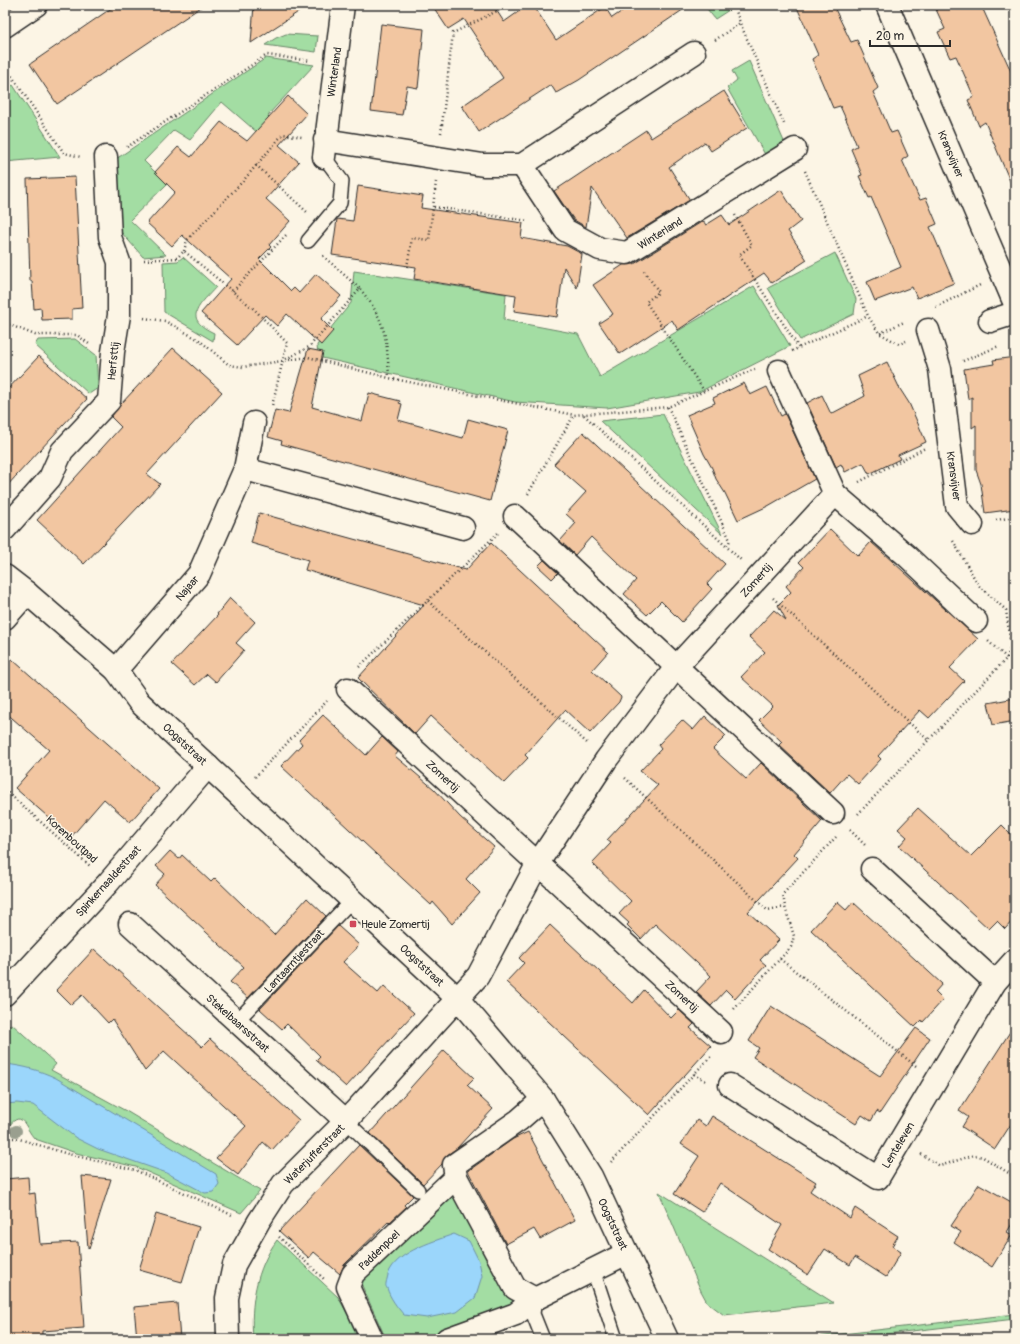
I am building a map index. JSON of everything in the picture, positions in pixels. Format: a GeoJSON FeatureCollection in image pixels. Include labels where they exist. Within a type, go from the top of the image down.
{"type":"FeatureCollection","features":[{"type":"Feature","properties":{"kind":"street"},"geometry":{"type":"LineString","coordinates":[[5,26],[36,5]]}},
{"type":"Feature","properties":{"kind":"street","name":"Winterland"},"geometry":{"type":"LineString","coordinates":[[324,149],[343,5]]}},
{"type":"Feature","properties":{"kind":"street","name":"Kransvijver"},"geometry":{"type":"LineString","coordinates":[[887,5],[1015,304]]}},
{"type":"Feature","properties":{"kind":"street"},"geometry":{"type":"LineString","coordinates":[[324,149],[439,158],[483,165],[522,165],[694,53]]}},
{"type":"Feature","properties":{"kind":"street","name":"Winterland"},"geometry":{"type":"LineString","coordinates":[[522,165],[565,230],[600,249],[627,253],[795,149]]}},
{"type":"Feature","properties":{"kind":"street","name":"Herfsttij"},"geometry":{"type":"LineString","coordinates":[[5,528],[50,478],[62,451],[109,401],[113,352],[119,316],[119,262],[110,237],[106,157]]}},
{"type":"Feature","properties":{"kind":"street"},"geometry":{"type":"LineString","coordinates":[[990,321],[1015,313]]}},
{"type":"Feature","properties":{"kind":"street","name":"Kransvijver"},"geometry":{"type":"LineString","coordinates":[[928,330],[940,370],[957,506],[972,524]]}},
{"type":"Feature","properties":{"kind":"street"},"geometry":{"type":"LineString","coordinates":[[776,364],[835,494],[907,556],[976,621]]}},
{"type":"Feature","properties":{"kind":"street","name":"Najaar"},"geometry":{"type":"LineString","coordinates":[[116,670],[199,574],[245,470],[254,423]]}},
{"type":"Feature","properties":{"kind":"street"},"geometry":{"type":"LineString","coordinates":[[245,470],[463,528]]}},
{"type":"Feature","properties":{"kind":"street","name":"Zomertij"},"geometry":{"type":"LineString","coordinates":[[457,998],[478,976],[538,863],[606,760],[677,666],[835,494]]}},
{"type":"Feature","properties":{"kind":"street"},"geometry":{"type":"LineString","coordinates":[[515,516],[840,819]]}},
{"type":"Feature","properties":{"kind":"street","name":"Oogststraat"},"geometry":{"type":"LineString","coordinates":[[5,576],[27,593],[116,670],[139,702],[457,998],[543,1098],[591,1176],[667,1339]]}},
{"type":"Feature","properties":{"kind":"street"},"geometry":{"type":"LineString","coordinates":[[5,618],[27,593]]}},
{"type":"Feature","properties":{"kind":"street","name":"Zomertij"},"geometry":{"type":"LineString","coordinates":[[351,680],[538,863],[726,1023]]}},
{"type":"Feature","properties":{"kind":"street","name":"Spinkernaaldestraat"},"geometry":{"type":"LineString","coordinates":[[5,994],[108,883],[208,766]]}},
{"type":"Feature","properties":{"kind":"street"},"geometry":{"type":"LineString","coordinates":[[872,869],[995,982]]}},
{"type":"Feature","properties":{"kind":"street","name":"Stekelbaarsstraat"},"geometry":{"type":"LineString","coordinates":[[130,924],[346,1121]]}},
{"type":"Feature","properties":{"kind":"street","name":"Lenteleven"},"geometry":{"type":"LineString","coordinates":[[730,1085],[878,1178],[995,982],[1015,960]]}},
{"type":"Feature","properties":{"kind":"street","name":"Waterjufferstraat"},"geometry":{"type":"LineString","coordinates":[[228,1339],[227,1298],[234,1265],[259,1221],[283,1184],[346,1121],[457,998]]}},
{"type":"Feature","properties":{"kind":"street","name":"Paddenpoel"},"geometry":{"type":"LineString","coordinates":[[348,1287],[354,1274],[456,1177],[454,1166],[519,1120],[543,1098]]}},
{"type":"Feature","properties":{"kind":"street"},"geometry":{"type":"LineString","coordinates":[[456,1177],[516,1288],[535,1298]]}},
{"type":"Feature","properties":{"kind":"street"},"geometry":{"type":"LineString","coordinates":[[447,1339],[516,1314],[535,1298],[627,1253]]}},
{"type":"Feature","properties":{"kind":"street"},"geometry":{"type":"LineString","coordinates":[[348,1287],[372,1339]]}},
{"type":"Feature","properties":{"kind":"lane"},"geometry":{"type":"LineString","coordinates":[[308,241],[340,202],[342,181],[324,149]]}},
{"type":"Feature","properties":{"kind":"lane","name":"Lantaarntjestraat"},"geometry":{"type":"LineString","coordinates":[[236,1022],[352,900]]}},
{"type":"Feature","properties":{"kind":"lane"},"geometry":{"type":"LineString","coordinates":[[346,1121],[418,1190]]}},
{"type":"Feature","properties":{"kind":"lane"},"geometry":{"type":"LineString","coordinates":[[593,1270],[616,1339]]}},
{"type":"Feature","properties":{"kind":"lane"},"geometry":{"type":"LineString","coordinates":[[535,1298],[533,1314],[543,1339]]}},
{"type":"Feature","properties":{"kind":"path"},"geometry":{"type":"LineString","coordinates":[[408,267],[412,238],[429,240],[453,33],[509,5]]}},
{"type":"Feature","properties":{"kind":"path"},"geometry":{"type":"LineString","coordinates":[[694,53],[740,24]]}},
{"type":"Feature","properties":{"kind":"path"},"geometry":{"type":"LineString","coordinates":[[5,66],[64,153],[74,157],[106,157],[115,155],[267,55],[335,65]]}},
{"type":"Feature","properties":{"kind":"path"},"geometry":{"type":"LineString","coordinates":[[5,85],[14,79]]}},
{"type":"Feature","properties":{"kind":"path"},"geometry":{"type":"LineString","coordinates":[[119,262],[177,258],[184,251],[187,240],[256,165],[282,134],[324,149]]}},
{"type":"Feature","properties":{"kind":"path"},"geometry":{"type":"LineString","coordinates":[[256,165],[322,224]]}},
{"type":"Feature","properties":{"kind":"path"},"geometry":{"type":"LineString","coordinates":[[723,194],[752,245],[739,255],[799,348]]}},
{"type":"Feature","properties":{"kind":"path"},"geometry":{"type":"LineString","coordinates":[[434,206],[537,223],[555,215]]}},
{"type":"Feature","properties":{"kind":"path"},"geometry":{"type":"LineString","coordinates":[[233,291],[289,232],[308,241],[372,302],[383,324],[388,346],[388,378]]}},
{"type":"Feature","properties":{"kind":"path"},"geometry":{"type":"LineString","coordinates":[[184,251],[255,310],[287,343],[272,407],[254,423]]}},
{"type":"Feature","properties":{"kind":"path"},"geometry":{"type":"LineString","coordinates":[[631,251],[659,292],[646,302],[704,391]]}},
{"type":"Feature","properties":{"kind":"path"},"geometry":{"type":"LineString","coordinates":[[932,308],[1002,274]]}},
{"type":"Feature","properties":{"kind":"path"},"geometry":{"type":"LineString","coordinates":[[284,360],[309,347],[360,289]]}},
{"type":"Feature","properties":{"kind":"path"},"geometry":{"type":"LineString","coordinates":[[119,316],[165,321],[199,340],[229,365],[243,367],[308,357],[388,378],[574,416],[668,407],[704,391],[776,364],[799,348],[868,316],[879,333],[906,321]]}},
{"type":"Feature","properties":{"kind":"path"},"geometry":{"type":"LineString","coordinates":[[5,323],[35,335],[77,335],[99,351],[113,352]]}},
{"type":"Feature","properties":{"kind":"path"},"geometry":{"type":"LineString","coordinates":[[940,370],[1002,344]]}},
{"type":"Feature","properties":{"kind":"path"},"geometry":{"type":"LineString","coordinates":[[668,407],[730,540],[727,548]]}},
{"type":"Feature","properties":{"kind":"path"},"geometry":{"type":"LineString","coordinates":[[584,415],[727,548],[757,579],[928,740]]}},
{"type":"Feature","properties":{"kind":"path"},"geometry":{"type":"LineString","coordinates":[[351,680],[515,516],[574,416]]}},
{"type":"Feature","properties":{"kind":"path"},"geometry":{"type":"LineString","coordinates":[[835,494],[905,460],[926,448],[949,444]]}},
{"type":"Feature","properties":{"kind":"path"},"geometry":{"type":"LineString","coordinates":[[591,1176],[613,1161],[721,1045],[726,1023],[791,947],[794,936],[785,907],[783,894],[840,819],[928,740],[1007,658],[971,626],[976,621]]}},
{"type":"Feature","properties":{"kind":"path"},"geometry":{"type":"LineString","coordinates":[[239,794],[328,700]]}},
{"type":"Feature","properties":{"kind":"path","name":"Korenboutpad"},"geometry":{"type":"LineString","coordinates":[[5,790],[108,883]]}},
{"type":"Feature","properties":{"kind":"path"},"geometry":{"type":"LineString","coordinates":[[840,819],[876,857],[872,869]]}},
{"type":"Feature","properties":{"kind":"path"},"geometry":{"type":"LineString","coordinates":[[780,959],[936,1081]]}},
{"type":"Feature","properties":{"kind":"path"},"geometry":{"type":"LineString","coordinates":[[5,1138],[16,1138],[68,1154],[135,1170],[240,1218],[259,1221],[335,1289],[348,1287]]}},
{"type":"Feature","properties":{"kind":"path"},"geometry":{"type":"LineString","coordinates":[[900,1141],[940,1166],[974,1155],[983,1157],[1015,1177]]}},
{"type":"Feature","properties":{"kind":"green space"},"geometry":{"type":"Polygon","coordinates":[[[704,5],[727,5],[729,10],[715,19],[704,5]]]}},
{"type":"Feature","properties":{"kind":"green space"},"geometry":{"type":"Polygon","coordinates":[[[286,34],[318,36],[316,52],[265,45],[286,34]]]}},
{"type":"Feature","properties":{"kind":"green space"},"geometry":{"type":"Polygon","coordinates":[[[266,58],[314,65],[268,115],[280,127],[267,141],[222,102],[190,140],[174,130],[144,161],[167,184],[130,220],[166,255],[143,257],[121,232],[116,159],[266,58]]]}},
{"type":"Feature","properties":{"kind":"green space"},"geometry":{"type":"Polygon","coordinates":[[[749,61],[786,146],[767,158],[727,88],[737,80],[732,71],[749,61]]]}},
{"type":"Feature","properties":{"kind":"green space"},"geometry":{"type":"Polygon","coordinates":[[[13,85],[60,157],[5,162],[5,90],[13,85]]]}},
{"type":"Feature","properties":{"kind":"green space"},"geometry":{"type":"Polygon","coordinates":[[[835,253],[856,299],[854,314],[800,340],[768,288],[835,253]]]}},
{"type":"Feature","properties":{"kind":"green space"},"geometry":{"type":"Polygon","coordinates":[[[183,257],[216,287],[199,306],[196,317],[198,322],[214,333],[213,341],[164,312],[163,262],[178,261],[183,257]]]}},
{"type":"Feature","properties":{"kind":"green space"},"geometry":{"type":"Polygon","coordinates":[[[354,271],[506,294],[504,320],[578,334],[600,377],[754,286],[790,346],[699,392],[607,408],[515,402],[318,357],[317,345],[351,303],[354,271]]]}},
{"type":"Feature","properties":{"kind":"green space"},"geometry":{"type":"Polygon","coordinates":[[[75,339],[96,355],[98,388],[89,394],[35,345],[38,340],[75,339]]]}},
{"type":"Feature","properties":{"kind":"green space"},"geometry":{"type":"Polygon","coordinates":[[[663,414],[722,534],[600,421],[663,414]]]}},
{"type":"Feature","properties":{"kind":"green space"},"geometry":{"type":"Polygon","coordinates":[[[12,1024],[56,1064],[51,1070],[126,1111],[260,1191],[241,1213],[136,1167],[76,1153],[35,1139],[20,1119],[11,1123],[5,1131],[5,1029],[12,1024]]]}},
{"type":"Feature","properties":{"kind":"green space"},"geometry":{"type":"Polygon","coordinates":[[[455,1186],[518,1303],[422,1339],[386,1339],[359,1279],[455,1186]]]}},
{"type":"Feature","properties":{"kind":"green space"},"geometry":{"type":"Polygon","coordinates":[[[659,1192],[834,1303],[724,1315],[707,1302],[701,1291],[659,1192]]]}},
{"type":"Feature","properties":{"kind":"green space"},"geometry":{"type":"Polygon","coordinates":[[[277,1240],[338,1297],[354,1325],[356,1339],[253,1339],[252,1326],[256,1287],[264,1263],[277,1240]]]}},
{"type":"Feature","properties":{"kind":"green space"},"geometry":{"type":"Polygon","coordinates":[[[1015,1314],[1015,1319],[843,1339],[799,1339],[1015,1314]]]}},
{"type":"Feature","properties":{"kind":"water"},"geometry":{"type":"Polygon","coordinates":[[[5,1064],[31,1069],[56,1078],[216,1174],[219,1184],[213,1192],[205,1193],[167,1173],[98,1149],[76,1138],[33,1105],[17,1103],[5,1104],[5,1064]]]}},
{"type":"Feature","properties":{"kind":"water"},"geometry":{"type":"Polygon","coordinates":[[[454,1234],[469,1241],[479,1261],[482,1276],[475,1298],[457,1312],[427,1318],[404,1315],[396,1306],[386,1286],[390,1270],[404,1255],[424,1245],[454,1234]]]}},
{"type":"Feature","properties":{"kind":"building"},"geometry":{"type":"Polygon","coordinates":[[[116,5],[204,5],[57,104],[30,64],[116,5]]]}},
{"type":"Feature","properties":{"kind":"building"},"geometry":{"type":"Polygon","coordinates":[[[254,5],[309,5],[251,43],[254,5]]]}},
{"type":"Feature","properties":{"kind":"building"},"geometry":{"type":"Polygon","coordinates":[[[432,5],[493,5],[504,22],[528,5],[533,5],[556,40],[605,7],[612,18],[631,5],[690,5],[579,80],[556,93],[551,85],[479,132],[462,106],[503,78],[464,19],[448,29],[432,5]]]}},
{"type":"Feature","properties":{"kind":"building"},"geometry":{"type":"Polygon","coordinates":[[[796,5],[833,5],[851,42],[857,40],[878,88],[873,92],[891,133],[897,131],[908,156],[902,160],[920,200],[926,198],[937,224],[930,227],[954,283],[917,298],[912,287],[875,301],[867,282],[901,267],[871,197],[869,198],[859,176],[862,175],[851,149],[857,146],[849,126],[840,106],[833,108],[812,59],[818,55],[796,5]]]}},
{"type":"Feature","properties":{"kind":"building"},"geometry":{"type":"Polygon","coordinates":[[[934,5],[981,5],[1015,80],[1015,193],[985,122],[979,126],[968,100],[974,97],[956,56],[950,58],[938,32],[945,29],[934,5]]]}},
{"type":"Feature","properties":{"kind":"building"},"geometry":{"type":"Polygon","coordinates":[[[381,24],[424,29],[418,88],[407,86],[402,115],[371,111],[381,24]]]}},
{"type":"Feature","properties":{"kind":"building"},"geometry":{"type":"Polygon","coordinates":[[[724,91],[747,128],[711,151],[705,142],[669,167],[690,200],[627,238],[592,188],[586,227],[574,220],[554,191],[646,130],[651,138],[724,91]]]}},
{"type":"Feature","properties":{"kind":"building"},"geometry":{"type":"Polygon","coordinates":[[[288,96],[307,114],[279,145],[299,162],[266,199],[290,221],[269,245],[271,247],[259,259],[291,291],[294,288],[299,293],[316,274],[341,296],[321,319],[333,331],[321,345],[287,314],[277,326],[265,315],[237,345],[201,313],[231,279],[182,235],[172,246],[147,223],[175,192],[155,172],[178,147],[191,157],[221,122],[247,141],[288,96]]]}},
{"type":"Feature","properties":{"kind":"building"},"geometry":{"type":"Polygon","coordinates":[[[75,177],[82,308],[72,309],[72,319],[42,320],[41,308],[34,309],[32,281],[30,281],[27,179],[75,177]]]}},
{"type":"Feature","properties":{"kind":"building"},"geometry":{"type":"Polygon","coordinates":[[[358,186],[423,196],[421,208],[523,223],[521,238],[567,246],[582,254],[577,288],[564,267],[557,317],[514,311],[516,295],[414,279],[416,267],[332,255],[337,219],[353,221],[358,186]]]}},
{"type":"Feature","properties":{"kind":"building"},"geometry":{"type":"Polygon","coordinates":[[[781,190],[801,221],[788,231],[807,260],[772,283],[764,273],[678,330],[672,320],[620,354],[599,323],[613,314],[593,285],[623,265],[634,264],[703,221],[706,225],[722,215],[729,225],[781,190]]]}},
{"type":"Feature","properties":{"kind":"building"},"geometry":{"type":"Polygon","coordinates":[[[173,348],[222,392],[147,474],[160,484],[84,564],[37,520],[121,427],[111,417],[121,404],[173,348]]]}},
{"type":"Feature","properties":{"kind":"building"},"geometry":{"type":"Polygon","coordinates":[[[308,349],[323,352],[312,407],[362,421],[369,393],[400,401],[399,403],[402,404],[398,420],[463,438],[468,419],[508,430],[490,501],[281,444],[282,441],[268,437],[275,410],[289,413],[308,349]]]}},
{"type":"Feature","properties":{"kind":"building"},"geometry":{"type":"Polygon","coordinates":[[[39,356],[87,399],[5,488],[5,392],[39,356]]]}},
{"type":"Feature","properties":{"kind":"building"},"geometry":{"type":"Polygon","coordinates":[[[1015,357],[1015,509],[985,513],[981,484],[976,470],[976,425],[972,428],[972,397],[968,399],[964,369],[994,364],[993,360],[1015,357]]]}},
{"type":"Feature","properties":{"kind":"building"},"geometry":{"type":"Polygon","coordinates":[[[887,362],[900,389],[909,403],[926,442],[898,455],[900,459],[869,474],[863,463],[845,472],[841,464],[836,467],[807,403],[822,395],[831,414],[865,396],[858,376],[887,362]]]}},
{"type":"Feature","properties":{"kind":"building"},"geometry":{"type":"Polygon","coordinates":[[[744,383],[750,395],[767,387],[781,416],[785,414],[815,479],[768,506],[738,520],[725,493],[716,479],[687,415],[715,403],[713,398],[744,383]]]}},
{"type":"Feature","properties":{"kind":"building"},"geometry":{"type":"Polygon","coordinates":[[[583,432],[725,564],[707,584],[712,589],[682,622],[661,601],[647,615],[624,594],[636,580],[591,537],[575,555],[560,541],[576,523],[566,514],[586,492],[554,464],[583,432]]]}},
{"type":"Feature","properties":{"kind":"building"},"geometry":{"type":"Polygon","coordinates":[[[259,513],[466,570],[491,543],[608,652],[592,670],[621,697],[619,702],[590,733],[565,710],[525,755],[528,758],[504,783],[431,716],[415,734],[358,678],[424,605],[305,570],[308,560],[251,543],[259,513]]]}},
{"type":"Feature","properties":{"kind":"building"},"geometry":{"type":"Polygon","coordinates":[[[830,529],[858,556],[871,542],[978,639],[950,668],[964,681],[929,718],[920,710],[878,756],[881,759],[858,784],[847,774],[830,793],[779,745],[782,742],[759,720],[773,706],[741,677],[765,652],[749,637],[774,610],[786,620],[778,605],[791,592],[786,586],[804,567],[799,562],[830,529]]]}},
{"type":"Feature","properties":{"kind":"building"},"geometry":{"type":"Polygon","coordinates":[[[544,560],[558,573],[552,579],[538,566],[544,560]]]}},
{"type":"Feature","properties":{"kind":"building"},"geometry":{"type":"Polygon","coordinates":[[[230,598],[255,622],[236,643],[244,650],[216,682],[207,674],[195,685],[172,664],[218,615],[217,614],[230,598]]]}},
{"type":"Feature","properties":{"kind":"building"},"geometry":{"type":"Polygon","coordinates":[[[5,653],[159,789],[130,822],[104,799],[71,837],[15,788],[49,750],[5,712],[5,653]]]}},
{"type":"Feature","properties":{"kind":"building"},"geometry":{"type":"Polygon","coordinates":[[[1015,698],[1015,721],[993,725],[988,703],[1015,698]]]}},
{"type":"Feature","properties":{"kind":"building"},"geometry":{"type":"Polygon","coordinates":[[[323,715],[366,755],[382,737],[398,752],[395,756],[434,789],[460,817],[494,847],[466,879],[480,893],[452,924],[433,902],[431,905],[281,766],[302,744],[299,740],[323,715]]]}},
{"type":"Feature","properties":{"kind":"building"},"geometry":{"type":"Polygon","coordinates":[[[705,716],[726,736],[713,749],[746,779],[761,763],[822,821],[794,854],[798,858],[748,912],[779,940],[760,960],[766,965],[735,999],[726,990],[711,1006],[696,992],[711,976],[655,924],[641,939],[627,925],[629,923],[619,914],[631,901],[592,863],[611,843],[607,840],[658,785],[640,771],[661,749],[658,745],[682,720],[693,730],[705,716]]]}},
{"type":"Feature","properties":{"kind":"building"},"geometry":{"type":"Polygon","coordinates":[[[918,808],[971,856],[1002,825],[1015,838],[1015,918],[1005,929],[997,921],[989,929],[899,846],[907,837],[898,829],[918,808]]]}},
{"type":"Feature","properties":{"kind":"building"},"geometry":{"type":"Polygon","coordinates":[[[170,851],[179,859],[182,855],[211,882],[215,878],[274,935],[307,898],[326,916],[248,998],[230,982],[244,967],[155,885],[165,874],[156,866],[170,851]]]}},
{"type":"Feature","properties":{"kind":"building"},"geometry":{"type":"Polygon","coordinates":[[[837,902],[846,910],[853,902],[942,984],[935,992],[943,1000],[923,1022],[922,1020],[915,1027],[811,930],[837,902]]]}},
{"type":"Feature","properties":{"kind":"building"},"geometry":{"type":"Polygon","coordinates":[[[550,925],[633,1003],[644,990],[671,1018],[679,1010],[694,1024],[690,1028],[711,1046],[649,1115],[506,982],[524,963],[519,958],[550,925]]]}},
{"type":"Feature","properties":{"kind":"building"},"geometry":{"type":"Polygon","coordinates":[[[338,926],[359,945],[343,962],[378,993],[384,986],[414,1013],[346,1087],[316,1060],[320,1056],[287,1024],[282,1029],[260,1009],[338,926]]]}},
{"type":"Feature","properties":{"kind":"building"},"geometry":{"type":"Polygon","coordinates":[[[94,949],[202,1047],[210,1039],[299,1120],[272,1150],[263,1142],[238,1175],[216,1158],[246,1126],[164,1051],[145,1071],[112,1019],[108,1023],[82,995],[71,1005],[56,990],[94,949]]]}},
{"type":"Feature","properties":{"kind":"building"},"geometry":{"type":"Polygon","coordinates":[[[771,1006],[880,1076],[916,1028],[930,1038],[880,1113],[877,1111],[871,1121],[862,1115],[856,1124],[753,1057],[759,1048],[749,1041],[771,1006]]]}},
{"type":"Feature","properties":{"kind":"building"},"geometry":{"type":"Polygon","coordinates":[[[1015,1024],[1015,1118],[995,1149],[962,1127],[968,1117],[959,1111],[1015,1024]]]}},
{"type":"Feature","properties":{"kind":"building"},"geometry":{"type":"Polygon","coordinates":[[[444,1050],[474,1078],[467,1085],[493,1109],[457,1148],[447,1155],[442,1164],[423,1184],[370,1133],[444,1050]]]}},
{"type":"Feature","properties":{"kind":"building"},"geometry":{"type":"Polygon","coordinates":[[[712,1116],[816,1182],[810,1191],[850,1218],[855,1208],[898,1236],[892,1246],[901,1252],[886,1277],[855,1257],[850,1265],[825,1249],[808,1275],[768,1249],[782,1225],[720,1183],[702,1212],[674,1194],[699,1156],[681,1144],[697,1120],[706,1126],[712,1116]]]}},
{"type":"Feature","properties":{"kind":"building"},"geometry":{"type":"Polygon","coordinates":[[[528,1132],[575,1220],[540,1239],[534,1229],[506,1244],[468,1171],[513,1139],[528,1132]]]}},
{"type":"Feature","properties":{"kind":"building"},"geometry":{"type":"Polygon","coordinates":[[[359,1145],[413,1196],[404,1205],[406,1207],[390,1222],[389,1221],[344,1265],[340,1274],[314,1252],[309,1258],[279,1231],[359,1145]]]}},
{"type":"Feature","properties":{"kind":"building"},"geometry":{"type":"Polygon","coordinates":[[[82,1176],[111,1179],[89,1249],[88,1248],[82,1176]]]}},
{"type":"Feature","properties":{"kind":"building"},"geometry":{"type":"Polygon","coordinates":[[[28,1177],[29,1194],[35,1193],[40,1244],[78,1242],[84,1328],[42,1331],[42,1339],[5,1339],[5,1179],[28,1177]]]}},
{"type":"Feature","properties":{"kind":"building"},"geometry":{"type":"Polygon","coordinates":[[[979,1184],[1015,1204],[1015,1219],[1007,1232],[1012,1235],[992,1267],[954,1242],[961,1232],[951,1226],[979,1184]]]}},
{"type":"Feature","properties":{"kind":"building"},"geometry":{"type":"Polygon","coordinates":[[[156,1214],[199,1227],[182,1282],[139,1270],[156,1214]]]}},
{"type":"Feature","properties":{"kind":"building"},"geometry":{"type":"Polygon","coordinates":[[[177,1303],[180,1339],[137,1339],[134,1307],[177,1303]]]}},
{"type":"Feature","properties":{"kind":"place","name":"Heule Zomertij"},"geometry":{"type":"Point","coordinates":[353,924]}}]}
